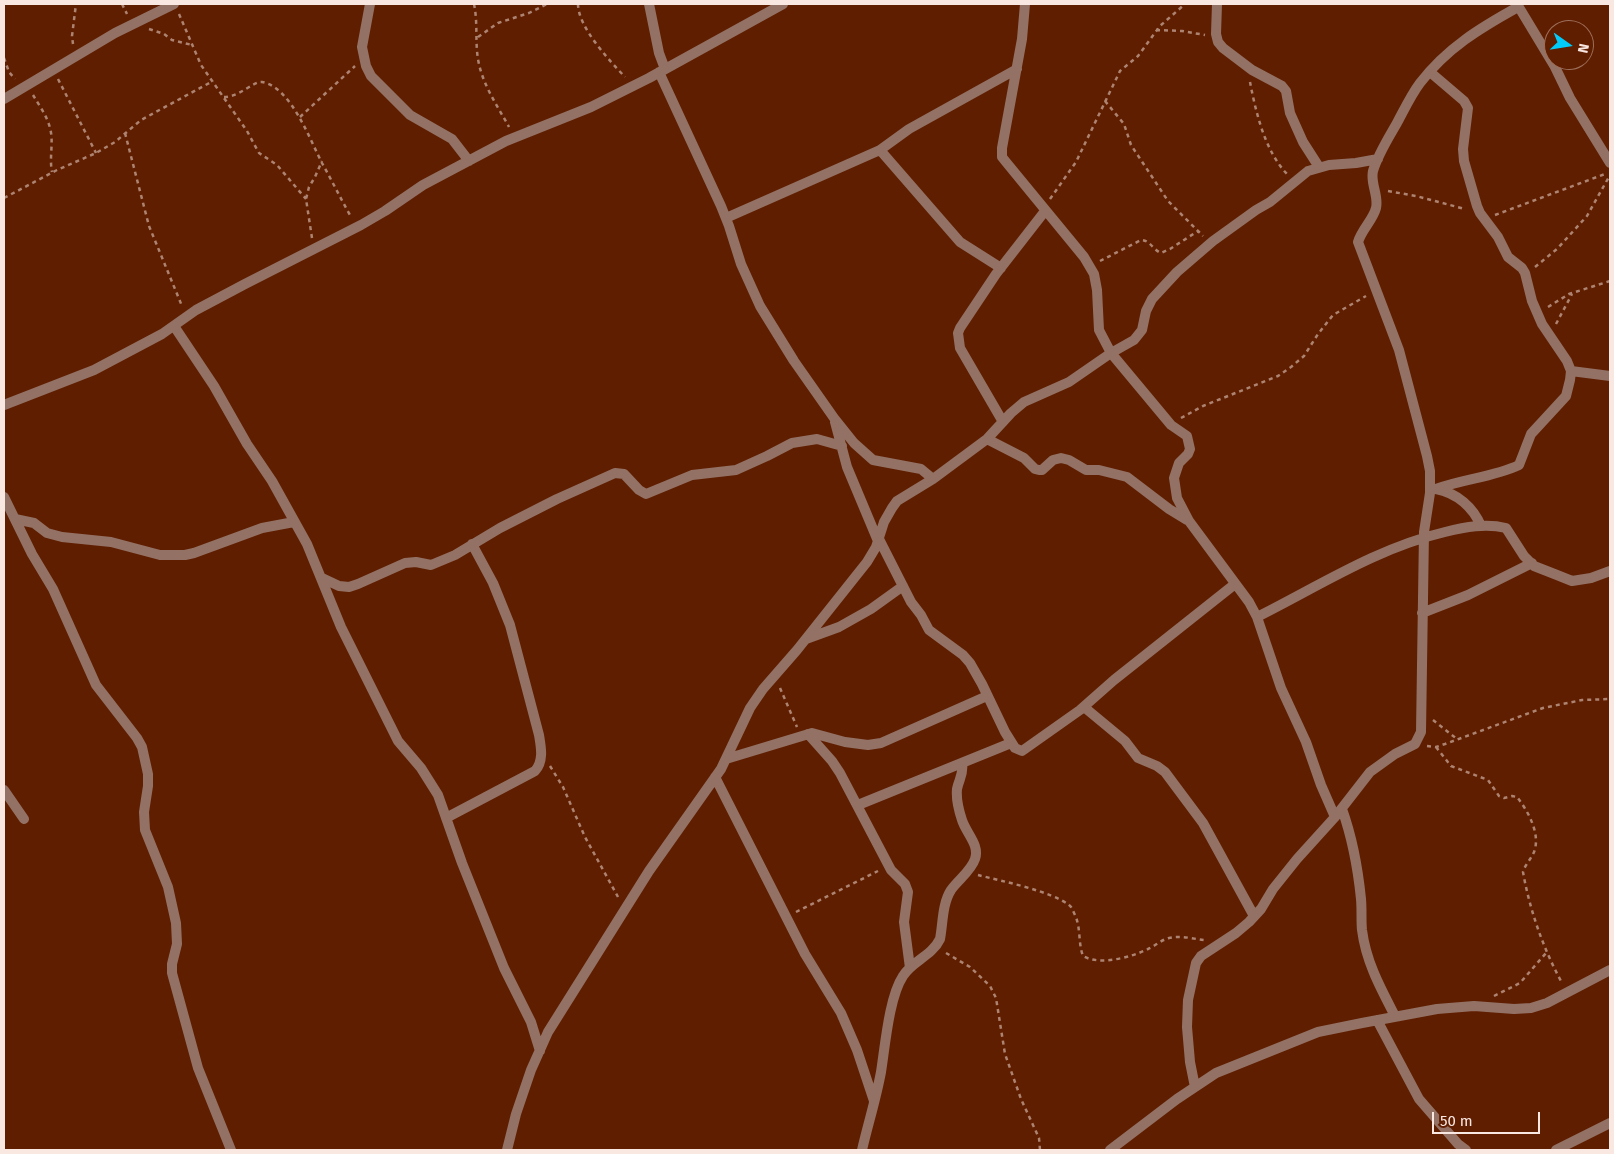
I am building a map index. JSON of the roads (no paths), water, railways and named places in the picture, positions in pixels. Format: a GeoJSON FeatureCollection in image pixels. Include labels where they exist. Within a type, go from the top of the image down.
{"type":"FeatureCollection","features":[{"type":"Feature","properties":{"kind":"street"},"geometry":{"type":"LineString","coordinates":[[370,4],[363,38],[364,58],[372,76],[410,115],[452,139],[469,161]]}},
{"type":"Feature","properties":{"kind":"street"},"geometry":{"type":"LineString","coordinates":[[649,4],[662,70],[726,218],[741,264],[760,306],[794,361],[854,444],[872,460],[921,469],[933,479]]}},
{"type":"Feature","properties":{"kind":"street"},"geometry":{"type":"LineString","coordinates":[[4,405],[94,370],[162,334],[188,316],[245,284],[385,211],[423,185],[515,138],[591,107],[633,86],[783,4]]}},
{"type":"Feature","properties":{"kind":"street"},"geometry":{"type":"LineString","coordinates":[[1026,4],[1002,157],[1084,257],[1094,274],[1097,290],[1099,330],[1111,353],[1170,424],[1187,436],[1190,449],[1188,454],[1179,463],[1174,478],[1177,498],[1189,521],[1257,617],[1282,688],[1306,742],[1321,785],[1338,813],[1347,823],[1361,900],[1362,930],[1366,951],[1373,973],[1395,1016]]}},
{"type":"Feature","properties":{"kind":"street"},"geometry":{"type":"LineString","coordinates":[[1217,4],[1216,37],[1223,48],[1248,66],[1282,86],[1286,91],[1290,113],[1303,142],[1319,167]]}},
{"type":"Feature","properties":{"kind":"street"},"geometry":{"type":"LineString","coordinates":[[1195,1088],[1190,1062],[1187,1027],[1190,992],[1196,963],[1201,956],[1223,942],[1254,916],[1297,859],[1338,813],[1370,772],[1395,754],[1415,744],[1421,732],[1424,537],[1433,489],[1427,456],[1399,350],[1358,242],[1376,209],[1373,174],[1378,159],[1419,84],[1452,49],[1479,28],[1518,5],[1555,67],[1570,98],[1610,164]]}},
{"type":"Feature","properties":{"kind":"street"},"geometry":{"type":"LineString","coordinates":[[4,99],[75,56],[134,25],[175,7]]}},
{"type":"Feature","properties":{"kind":"street"},"geometry":{"type":"LineString","coordinates":[[726,218],[880,150],[908,129],[1017,69]]}},
{"type":"Feature","properties":{"kind":"street"},"geometry":{"type":"LineString","coordinates":[[1430,72],[1464,101],[1468,108],[1463,149],[1464,161],[1482,216],[1498,237],[1508,257],[1522,268],[1525,273],[1532,301],[1542,324],[1567,360],[1571,371],[1566,396],[1531,434],[1519,465],[1504,471],[1433,489]]}},
{"type":"Feature","properties":{"kind":"street"},"geometry":{"type":"LineString","coordinates":[[880,150],[960,242],[1001,268]]}},
{"type":"Feature","properties":{"kind":"street"},"geometry":{"type":"LineString","coordinates":[[507,1150],[516,1114],[531,1070],[548,1032],[676,831],[715,778],[750,708],[867,562],[878,540],[884,522],[897,501],[933,479],[987,439],[1024,402],[1069,382],[1138,336],[1142,330],[1146,311],[1152,299],[1177,272],[1210,243],[1270,202],[1308,171],[1319,167],[1378,159]]}},
{"type":"Feature","properties":{"kind":"street"},"geometry":{"type":"LineString","coordinates":[[1003,422],[960,348],[958,340],[960,328],[1044,209]]}},
{"type":"Feature","properties":{"kind":"street"},"geometry":{"type":"LineString","coordinates":[[174,326],[214,386],[247,444],[272,481],[307,544],[341,628],[398,742],[428,778],[438,795],[462,863],[504,968],[532,1022],[540,1051]]}},
{"type":"Feature","properties":{"kind":"street"},"geometry":{"type":"LineString","coordinates":[[1571,371],[1610,376]]}},
{"type":"Feature","properties":{"kind":"street"},"geometry":{"type":"LineString","coordinates":[[834,418],[847,467],[878,540],[903,586],[929,630],[963,655],[970,663],[1011,744],[1019,751],[1025,750],[1084,707],[1114,680],[1235,584]]}},
{"type":"Feature","properties":{"kind":"street"},"geometry":{"type":"LineString","coordinates":[[322,578],[339,586],[349,587],[405,563],[416,562],[431,565],[455,555],[557,499],[615,473],[624,474],[639,490],[646,494],[692,475],[736,470],[792,443],[817,438],[842,446]]}},
{"type":"Feature","properties":{"kind":"street"},"geometry":{"type":"LineString","coordinates":[[987,439],[1024,458],[1035,469],[1042,470],[1053,460],[1061,458],[1070,460],[1086,470],[1099,470],[1127,477],[1169,509],[1189,521]]}},
{"type":"Feature","properties":{"kind":"street"},"geometry":{"type":"LineString","coordinates":[[1433,489],[1454,495],[1464,501],[1473,510],[1481,526]]}},
{"type":"Feature","properties":{"kind":"street"},"geometry":{"type":"LineString","coordinates":[[4,497],[53,589],[96,685],[142,747],[148,774],[144,812],[145,830],[168,887],[176,923],[177,944],[172,964],[172,973],[198,1068],[231,1150]]}},
{"type":"Feature","properties":{"kind":"street"},"geometry":{"type":"LineString","coordinates":[[15,519],[34,523],[48,533],[62,538],[111,542],[160,555],[194,553],[262,528],[294,522]]}},
{"type":"Feature","properties":{"kind":"street"},"geometry":{"type":"LineString","coordinates":[[1257,617],[1360,562],[1405,543],[1464,527],[1506,528],[1524,556],[1534,566],[1572,581],[1610,572]]}},
{"type":"Feature","properties":{"kind":"street"},"geometry":{"type":"LineString","coordinates":[[446,818],[535,771],[539,767],[542,752],[524,672],[510,625],[493,583],[472,544]]}},
{"type":"Feature","properties":{"kind":"street"},"geometry":{"type":"LineString","coordinates":[[1422,614],[1532,563]]}},
{"type":"Feature","properties":{"kind":"street"},"geometry":{"type":"LineString","coordinates":[[806,639],[839,627],[871,609],[903,586]]}},
{"type":"Feature","properties":{"kind":"street"},"geometry":{"type":"LineString","coordinates":[[726,759],[812,732],[845,742],[868,745],[881,744],[987,696]]}},
{"type":"Feature","properties":{"kind":"street"},"geometry":{"type":"LineString","coordinates":[[1084,707],[1125,741],[1138,758],[1157,766],[1165,772],[1202,823],[1254,916]]}},
{"type":"Feature","properties":{"kind":"street"},"geometry":{"type":"LineString","coordinates":[[805,734],[832,761],[858,805],[889,866],[905,884],[908,892],[904,922],[910,968]]}},
{"type":"Feature","properties":{"kind":"street"},"geometry":{"type":"LineString","coordinates":[[858,805],[1011,744]]}},
{"type":"Feature","properties":{"kind":"street"},"geometry":{"type":"LineString","coordinates":[[862,1150],[874,1101],[896,990],[903,976],[910,968],[936,947],[940,939],[946,903],[951,891],[974,862],[976,855],[973,840],[963,822],[957,798],[957,789],[964,772],[962,763]]}},
{"type":"Feature","properties":{"kind":"street"},"geometry":{"type":"LineString","coordinates":[[715,778],[805,954],[841,1014],[857,1050],[874,1101]]}},
{"type":"Feature","properties":{"kind":"street"},"geometry":{"type":"LineString","coordinates":[[4,790],[24,820]]}},
{"type":"Feature","properties":{"kind":"street"},"geometry":{"type":"LineString","coordinates":[[1110,1150],[1216,1073],[1318,1032],[1437,1009],[1474,1006],[1514,1010],[1531,1008],[1547,1003],[1610,970]]}},
{"type":"Feature","properties":{"kind":"street"},"geometry":{"type":"LineString","coordinates":[[1377,1020],[1418,1099],[1458,1144],[1466,1150]]}},
{"type":"Feature","properties":{"kind":"street"},"geometry":{"type":"LineString","coordinates":[[1556,1150],[1610,1124]]}}]}
